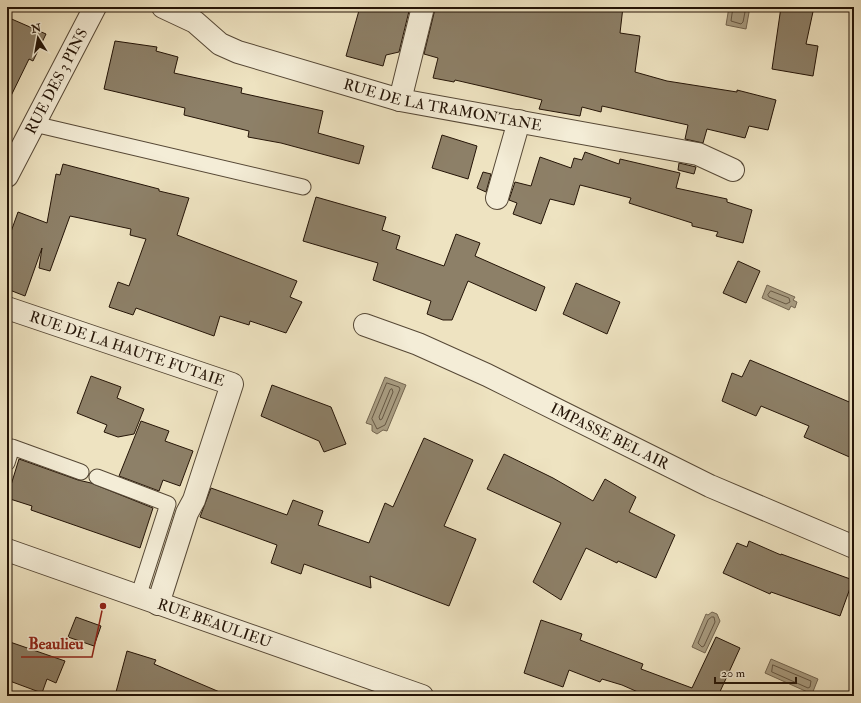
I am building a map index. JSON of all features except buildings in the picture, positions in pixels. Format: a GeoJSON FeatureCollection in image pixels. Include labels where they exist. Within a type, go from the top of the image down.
{"type":"FeatureCollection","features":[{"type":"Feature","properties":{"kind":"street","name":"RUE DES 3 PINS"},"geometry":{"type":"LineString","coordinates":[[7,176],[12,153],[34,124],[95,7]]}},
{"type":"Feature","properties":{"kind":"street","name":"RUE DE LA TRAMONTANE"},"geometry":{"type":"LineString","coordinates":[[163,7],[195,22],[220,44],[238,52],[400,100],[698,154],[733,170]]}},
{"type":"Feature","properties":{"kind":"street"},"geometry":{"type":"LineString","coordinates":[[400,100],[423,7]]}},
{"type":"Feature","properties":{"kind":"street"},"geometry":{"type":"LineString","coordinates":[[497,198],[519,121]]}},
{"type":"Feature","properties":{"kind":"street","name":"RUE DE LA HAUTE FUTAIE"},"geometry":{"type":"LineString","coordinates":[[7,308],[232,384],[194,500],[148,600]]}},
{"type":"Feature","properties":{"kind":"street","name":"IMPASSE BEL AIR"},"geometry":{"type":"LineString","coordinates":[[365,325],[418,344],[466,366],[710,486],[854,547]]}},
{"type":"Feature","properties":{"kind":"street","name":"RUE BEAULIEU"},"geometry":{"type":"LineString","coordinates":[[7,550],[422,696]]}},
{"type":"Feature","properties":{"kind":"lane"},"geometry":{"type":"LineString","coordinates":[[34,124],[303,187]]}},
{"type":"Feature","properties":{"kind":"lane"},"geometry":{"type":"LineString","coordinates":[[7,463],[12,447],[81,472]]}},
{"type":"Feature","properties":{"kind":"lane"},"geometry":{"type":"LineString","coordinates":[[97,477],[168,504],[148,600]]}},
{"type":"Feature","properties":{"kind":"water"},"geometry":{"type":"Polygon","coordinates":[[[729,7],[750,7],[746,29],[726,25],[729,7]]]}},
{"type":"Feature","properties":{"kind":"water"},"geometry":{"type":"Polygon","coordinates":[[[767,285],[795,297],[793,300],[797,302],[795,308],[791,306],[789,310],[762,298],[767,285]]]}},
{"type":"Feature","properties":{"kind":"water"},"geometry":{"type":"Polygon","coordinates":[[[385,377],[406,385],[387,431],[383,430],[377,434],[372,431],[372,425],[366,423],[385,377]]]}},
{"type":"Feature","properties":{"kind":"water"},"geometry":{"type":"Polygon","coordinates":[[[712,612],[717,614],[720,621],[705,653],[692,647],[706,614],[708,615],[712,612]]]}},
{"type":"Feature","properties":{"kind":"water"},"geometry":{"type":"Polygon","coordinates":[[[771,659],[818,679],[812,694],[765,673],[771,659]]]}},
{"type":"Feature","properties":{"kind":"place","name":"Beaulieu"},"geometry":{"type":"Point","coordinates":[103,606]}}]}
